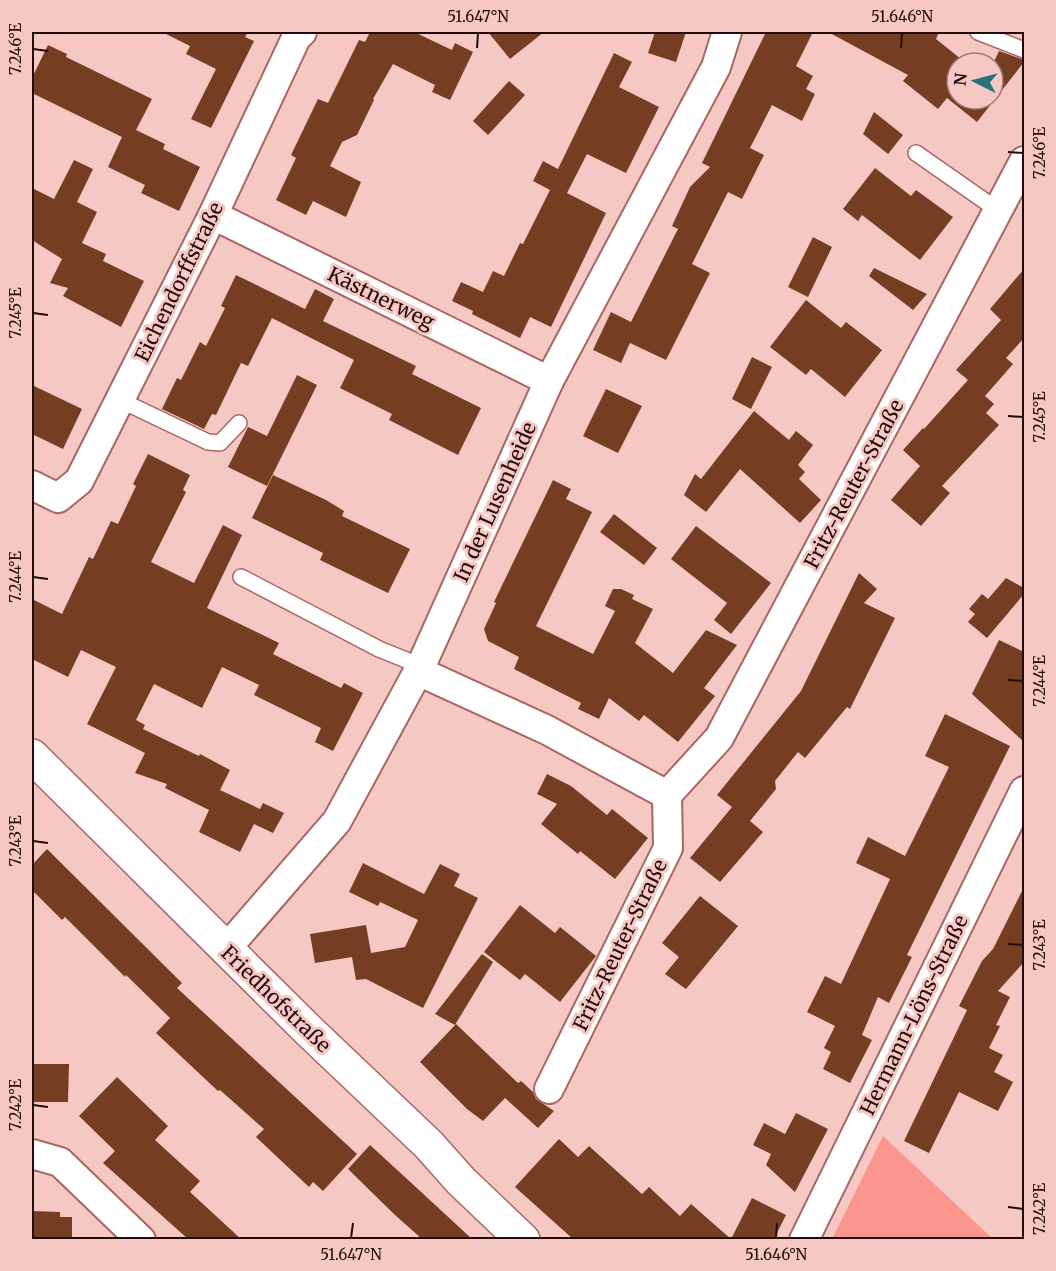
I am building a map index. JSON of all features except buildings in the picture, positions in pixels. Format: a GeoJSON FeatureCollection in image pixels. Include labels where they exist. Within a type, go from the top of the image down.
{"type":"FeatureCollection","features":[{"type":"Feature","properties":{"kind":"main road","name":"Friedhofstraße"},"geometry":{"type":"LineString","coordinates":[[32,756],[226,949],[429,1145],[461,1181],[523,1239]]}},
{"type":"Feature","properties":{"kind":"street","name":"In der Lusenheide"},"geometry":{"type":"LineString","coordinates":[[226,949],[337,821],[420,669],[549,381],[716,67],[727,32]]}},
{"type":"Feature","properties":{"kind":"street","name":"Eichendorffstraße"},"geometry":{"type":"LineString","coordinates":[[32,485],[58,498],[79,481],[213,215],[295,34]]}},
{"type":"Feature","properties":{"kind":"street","name":"Fritz-Reuter-Straße"},"geometry":{"type":"LineString","coordinates":[[549,1089],[668,848],[667,795],[719,738],[1024,161]]}},
{"type":"Feature","properties":{"kind":"street","name":"Kästnerweg"},"geometry":{"type":"LineString","coordinates":[[213,215],[549,381]]}},
{"type":"Feature","properties":{"kind":"street"},"geometry":{"type":"LineString","coordinates":[[420,669],[547,730],[667,795]]}},
{"type":"Feature","properties":{"kind":"street","name":"Hermann-Löns-Straße"},"geometry":{"type":"LineString","coordinates":[[804,1239],[1024,791]]}},
{"type":"Feature","properties":{"kind":"street"},"geometry":{"type":"LineString","coordinates":[[32,1154],[60,1162],[141,1239]]}},
{"type":"Feature","properties":{"kind":"lane"},"geometry":{"type":"LineString","coordinates":[[978,32],[1024,50]]}},
{"type":"Feature","properties":{"kind":"lane"},"geometry":{"type":"LineString","coordinates":[[916,153],[999,211]]}},
{"type":"Feature","properties":{"kind":"lane"},"geometry":{"type":"LineString","coordinates":[[120,400],[208,442],[220,444],[239,423]]}},
{"type":"Feature","properties":{"kind":"lane"},"geometry":{"type":"LineString","coordinates":[[241,577],[379,650],[420,669]]}},
{"type":"Feature","properties":{"kind":"shaded area"},"geometry":{"type":"Polygon","coordinates":[[[883,1136],[993,1239],[832,1239],[883,1136]]]}}]}
